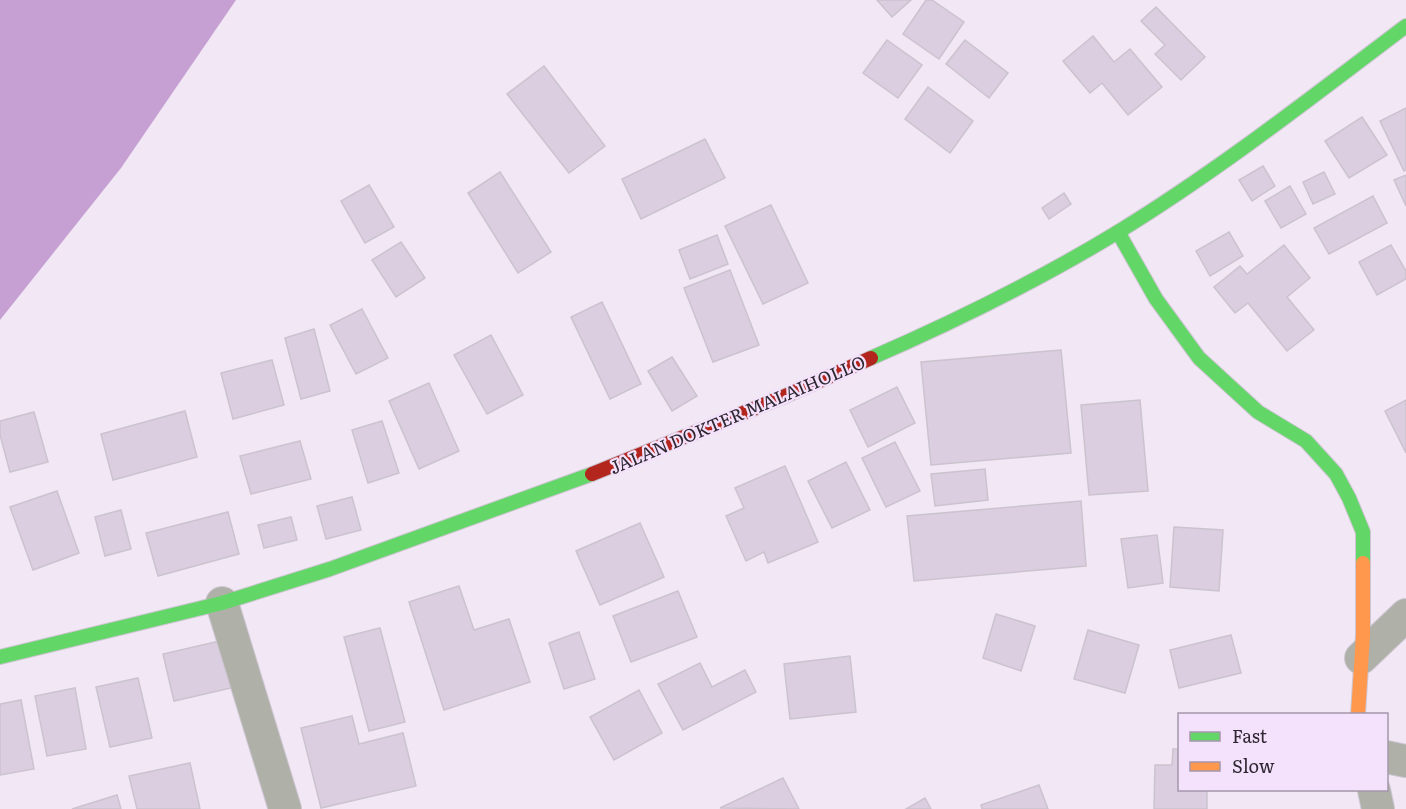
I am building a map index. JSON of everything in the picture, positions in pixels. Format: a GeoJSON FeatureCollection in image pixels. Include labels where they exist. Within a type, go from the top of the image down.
{"type":"FeatureCollection","features":[{"type":"Feature","properties":{"kind":"main road","name":"JALAN DOKTER MALAIHOLLO"},"geometry":{"type":"LineString","coordinates":[[0,657],[222,603],[330,569],[612,467],[790,394],[950,322],[1083,253],[1253,142],[1406,26]]}},
{"type":"Feature","properties":{"kind":"main road"},"geometry":{"type":"LineString","coordinates":[[1118,232],[1156,299],[1199,358],[1258,412],[1306,441],[1336,474],[1349,498],[1363,532],[1358,713]]}},
{"type":"Feature","properties":{"kind":"street"},"geometry":{"type":"LineString","coordinates":[[222,603],[285,809]]}},
{"type":"Feature","properties":{"kind":"street"},"geometry":{"type":"LineString","coordinates":[[1361,658],[1406,615]]}},
{"type":"Feature","properties":{"kind":"street"},"geometry":{"type":"LineString","coordinates":[[1388,757],[1406,761]]}},
{"type":"Feature","properties":{"kind":"street"},"geometry":{"type":"LineString","coordinates":[[1374,791],[1378,809]]}},
{"type":"Feature","properties":{"kind":"shaded area"},"geometry":{"type":"Polygon","coordinates":[[[0,0],[236,0],[121,168],[0,320],[0,0]]]}},
{"type":"Feature","properties":{"kind":"building"},"geometry":{"type":"Polygon","coordinates":[[[877,0],[911,0],[892,17],[877,0]]]}},
{"type":"Feature","properties":{"kind":"building"},"geometry":{"type":"Polygon","coordinates":[[[926,0],[932,0],[964,22],[939,59],[903,34],[926,0]]]}},
{"type":"Feature","properties":{"kind":"building"},"geometry":{"type":"Polygon","coordinates":[[[1156,7],[1205,57],[1181,80],[1155,54],[1165,45],[1141,21],[1156,7]]]}},
{"type":"Feature","properties":{"kind":"building"},"geometry":{"type":"Polygon","coordinates":[[[1093,36],[1114,62],[1130,49],[1162,87],[1128,115],[1102,83],[1090,93],[1063,61],[1093,36]]]}},
{"type":"Feature","properties":{"kind":"building"},"geometry":{"type":"Polygon","coordinates":[[[887,40],[922,65],[898,98],[863,73],[887,40]]]}},
{"type":"Feature","properties":{"kind":"building"},"geometry":{"type":"Polygon","coordinates":[[[965,40],[1008,73],[989,98],[946,64],[965,40]]]}},
{"type":"Feature","properties":{"kind":"building"},"geometry":{"type":"Polygon","coordinates":[[[544,66],[605,146],[569,173],[507,94],[544,66]]]}},
{"type":"Feature","properties":{"kind":"building"},"geometry":{"type":"Polygon","coordinates":[[[928,87],[973,121],[950,153],[905,119],[928,87]]]}},
{"type":"Feature","properties":{"kind":"building"},"geometry":{"type":"Polygon","coordinates":[[[1406,108],[1406,170],[1404,171],[1380,121],[1406,108]]]}},
{"type":"Feature","properties":{"kind":"building"},"geometry":{"type":"Polygon","coordinates":[[[1362,117],[1387,155],[1349,178],[1325,141],[1362,117]]]}},
{"type":"Feature","properties":{"kind":"building"},"geometry":{"type":"Polygon","coordinates":[[[705,139],[725,178],[641,219],[622,179],[705,139]]]}},
{"type":"Feature","properties":{"kind":"building"},"geometry":{"type":"Polygon","coordinates":[[[1263,166],[1275,186],[1252,201],[1239,180],[1263,166]]]}},
{"type":"Feature","properties":{"kind":"building"},"geometry":{"type":"Polygon","coordinates":[[[500,172],[551,252],[518,273],[468,193],[500,172]]]}},
{"type":"Feature","properties":{"kind":"building"},"geometry":{"type":"Polygon","coordinates":[[[1324,172],[1335,194],[1313,204],[1303,182],[1324,172]]]}},
{"type":"Feature","properties":{"kind":"building"},"geometry":{"type":"Polygon","coordinates":[[[1406,175],[1406,206],[1394,180],[1406,175]]]}},
{"type":"Feature","properties":{"kind":"building"},"geometry":{"type":"Polygon","coordinates":[[[369,185],[394,227],[365,243],[341,201],[369,185]]]}},
{"type":"Feature","properties":{"kind":"building"},"geometry":{"type":"Polygon","coordinates":[[[1290,186],[1306,214],[1281,228],[1265,201],[1290,186]]]}},
{"type":"Feature","properties":{"kind":"building"},"geometry":{"type":"Polygon","coordinates":[[[1064,193],[1071,204],[1049,219],[1042,208],[1064,193]]]}},
{"type":"Feature","properties":{"kind":"building"},"geometry":{"type":"Polygon","coordinates":[[[1373,196],[1387,223],[1329,254],[1314,228],[1373,196]]]}},
{"type":"Feature","properties":{"kind":"building"},"geometry":{"type":"Polygon","coordinates":[[[771,205],[808,283],[763,304],[725,226],[771,205]]]}},
{"type":"Feature","properties":{"kind":"building"},"geometry":{"type":"Polygon","coordinates":[[[1229,232],[1243,256],[1210,276],[1196,251],[1229,232]]]}},
{"type":"Feature","properties":{"kind":"building"},"geometry":{"type":"Polygon","coordinates":[[[717,235],[728,264],[690,279],[679,250],[717,235]]]}},
{"type":"Feature","properties":{"kind":"building"},"geometry":{"type":"Polygon","coordinates":[[[401,242],[425,278],[396,297],[372,260],[401,242]]]}},
{"type":"Feature","properties":{"kind":"building"},"geometry":{"type":"Polygon","coordinates":[[[1284,245],[1310,278],[1287,297],[1314,330],[1287,351],[1248,303],[1235,313],[1214,287],[1240,266],[1247,274],[1284,245]]]}},
{"type":"Feature","properties":{"kind":"building"},"geometry":{"type":"Polygon","coordinates":[[[1391,245],[1406,271],[1406,279],[1377,295],[1359,262],[1391,245]]]}},
{"type":"Feature","properties":{"kind":"building"},"geometry":{"type":"Polygon","coordinates":[[[730,270],[759,345],[713,362],[684,288],[730,270]]]}},
{"type":"Feature","properties":{"kind":"building"},"geometry":{"type":"Polygon","coordinates":[[[602,302],[641,384],[610,399],[571,317],[602,302]]]}},
{"type":"Feature","properties":{"kind":"building"},"geometry":{"type":"Polygon","coordinates":[[[362,309],[388,358],[356,374],[330,325],[362,309]]]}},
{"type":"Feature","properties":{"kind":"building"},"geometry":{"type":"Polygon","coordinates":[[[314,329],[330,391],[301,399],[285,338],[314,329]]]}},
{"type":"Feature","properties":{"kind":"building"},"geometry":{"type":"Polygon","coordinates":[[[491,335],[523,395],[487,414],[454,355],[491,335]]]}},
{"type":"Feature","properties":{"kind":"building"},"geometry":{"type":"Polygon","coordinates":[[[1061,350],[1071,453],[931,465],[921,362],[1061,350]]]}},
{"type":"Feature","properties":{"kind":"building"},"geometry":{"type":"Polygon","coordinates":[[[672,357],[697,396],[672,411],[648,371],[672,357]]]}},
{"type":"Feature","properties":{"kind":"building"},"geometry":{"type":"Polygon","coordinates":[[[272,360],[284,405],[233,419],[221,373],[272,360]]]}},
{"type":"Feature","properties":{"kind":"building"},"geometry":{"type":"Polygon","coordinates":[[[429,383],[459,451],[419,469],[389,401],[429,383]]]}},
{"type":"Feature","properties":{"kind":"building"},"geometry":{"type":"Polygon","coordinates":[[[897,387],[915,423],[868,447],[850,410],[897,387]]]}},
{"type":"Feature","properties":{"kind":"building"},"geometry":{"type":"Polygon","coordinates":[[[1140,400],[1148,491],[1089,495],[1081,405],[1140,400]]]}},
{"type":"Feature","properties":{"kind":"building"},"geometry":{"type":"Polygon","coordinates":[[[1406,400],[1406,453],[1385,411],[1406,400]]]}},
{"type":"Feature","properties":{"kind":"building"},"geometry":{"type":"Polygon","coordinates":[[[185,411],[197,457],[113,480],[101,434],[185,411]]]}},
{"type":"Feature","properties":{"kind":"building"},"geometry":{"type":"Polygon","coordinates":[[[34,412],[48,462],[10,472],[0,435],[0,421],[34,412]]]}},
{"type":"Feature","properties":{"kind":"building"},"geometry":{"type":"Polygon","coordinates":[[[382,421],[399,473],[368,483],[352,430],[382,421]]]}},
{"type":"Feature","properties":{"kind":"building"},"geometry":{"type":"Polygon","coordinates":[[[300,441],[311,479],[251,494],[240,456],[300,441]]]}},
{"type":"Feature","properties":{"kind":"building"},"geometry":{"type":"Polygon","coordinates":[[[895,442],[920,491],[886,507],[862,458],[895,442]]]}},
{"type":"Feature","properties":{"kind":"building"},"geometry":{"type":"Polygon","coordinates":[[[846,462],[870,510],[832,528],[808,481],[846,462]]]}},
{"type":"Feature","properties":{"kind":"building"},"geometry":{"type":"Polygon","coordinates":[[[785,466],[818,542],[768,563],[764,552],[746,561],[726,516],[744,508],[735,488],[785,466]]]}},
{"type":"Feature","properties":{"kind":"building"},"geometry":{"type":"Polygon","coordinates":[[[985,469],[988,500],[935,506],[931,474],[985,469]]]}},
{"type":"Feature","properties":{"kind":"building"},"geometry":{"type":"Polygon","coordinates":[[[57,491],[79,553],[33,570],[10,507],[57,491]]]}},
{"type":"Feature","properties":{"kind":"building"},"geometry":{"type":"Polygon","coordinates":[[[352,497],[361,530],[326,539],[317,506],[352,497]]]}},
{"type":"Feature","properties":{"kind":"building"},"geometry":{"type":"Polygon","coordinates":[[[1081,501],[1086,566],[914,581],[907,516],[1081,501]]]}},
{"type":"Feature","properties":{"kind":"building"},"geometry":{"type":"Polygon","coordinates":[[[121,510],[131,549],[105,556],[95,517],[121,510]]]}},
{"type":"Feature","properties":{"kind":"building"},"geometry":{"type":"Polygon","coordinates":[[[228,512],[239,554],[158,576],[146,533],[228,512]]]}},
{"type":"Feature","properties":{"kind":"building"},"geometry":{"type":"Polygon","coordinates":[[[291,517],[297,540],[264,548],[258,525],[291,517]]]}},
{"type":"Feature","properties":{"kind":"building"},"geometry":{"type":"Polygon","coordinates":[[[640,523],[664,577],[600,605],[576,551],[640,523]]]}},
{"type":"Feature","properties":{"kind":"building"},"geometry":{"type":"Polygon","coordinates":[[[1174,527],[1223,530],[1219,591],[1170,587],[1174,527]]]}},
{"type":"Feature","properties":{"kind":"building"},"geometry":{"type":"Polygon","coordinates":[[[1157,535],[1163,583],[1128,588],[1121,539],[1157,535]]]}},
{"type":"Feature","properties":{"kind":"building"},"geometry":{"type":"Polygon","coordinates":[[[459,586],[474,630],[509,619],[530,682],[444,710],[409,602],[459,586]]]}},
{"type":"Feature","properties":{"kind":"building"},"geometry":{"type":"Polygon","coordinates":[[[678,591],[697,637],[631,662],[613,616],[678,591]]]}},
{"type":"Feature","properties":{"kind":"building"},"geometry":{"type":"Polygon","coordinates":[[[996,614],[1035,626],[1021,671],[983,658],[996,614]]]}},
{"type":"Feature","properties":{"kind":"building"},"geometry":{"type":"Polygon","coordinates":[[[380,628],[405,722],[369,731],[344,637],[380,628]]]}},
{"type":"Feature","properties":{"kind":"building"},"geometry":{"type":"Polygon","coordinates":[[[1088,630],[1139,645],[1125,693],[1074,679],[1088,630]]]}},
{"type":"Feature","properties":{"kind":"building"},"geometry":{"type":"Polygon","coordinates":[[[579,632],[595,679],[564,689],[549,643],[579,632]]]}},
{"type":"Feature","properties":{"kind":"building"},"geometry":{"type":"Polygon","coordinates":[[[1231,635],[1241,673],[1179,688],[1170,650],[1231,635]]]}},
{"type":"Feature","properties":{"kind":"building"},"geometry":{"type":"Polygon","coordinates":[[[220,641],[231,688],[174,701],[163,654],[220,641]]]}},
{"type":"Feature","properties":{"kind":"building"},"geometry":{"type":"Polygon","coordinates":[[[850,656],[856,712],[790,719],[784,664],[850,656]]]}},
{"type":"Feature","properties":{"kind":"building"},"geometry":{"type":"Polygon","coordinates":[[[700,663],[712,687],[745,670],[756,692],[683,730],[658,684],[700,663]]]}},
{"type":"Feature","properties":{"kind":"building"},"geometry":{"type":"Polygon","coordinates":[[[138,678],[152,738],[110,747],[96,687],[138,678]]]}},
{"type":"Feature","properties":{"kind":"building"},"geometry":{"type":"Polygon","coordinates":[[[75,688],[86,749],[47,756],[35,696],[75,688]]]}},
{"type":"Feature","properties":{"kind":"building"},"geometry":{"type":"Polygon","coordinates":[[[639,690],[662,733],[614,760],[590,717],[639,690]]]}},
{"type":"Feature","properties":{"kind":"building"},"geometry":{"type":"Polygon","coordinates":[[[21,700],[34,769],[0,775],[0,704],[21,700]]]}},
{"type":"Feature","properties":{"kind":"building"},"geometry":{"type":"Polygon","coordinates":[[[352,716],[359,744],[403,733],[416,786],[321,808],[301,728],[352,716]]]}},
{"type":"Feature","properties":{"kind":"building"},"geometry":{"type":"Polygon","coordinates":[[[1173,749],[1178,749],[1178,791],[1207,791],[1207,809],[1154,809],[1155,765],[1172,765],[1173,749]]]}},
{"type":"Feature","properties":{"kind":"building"},"geometry":{"type":"Polygon","coordinates":[[[190,763],[200,809],[137,809],[129,776],[190,763]]]}},
{"type":"Feature","properties":{"kind":"building"},"geometry":{"type":"Polygon","coordinates":[[[783,778],[799,809],[720,808],[783,778]]]}},
{"type":"Feature","properties":{"kind":"building"},"geometry":{"type":"Polygon","coordinates":[[[1039,785],[1048,809],[982,809],[981,805],[1039,785]]]}},
{"type":"Feature","properties":{"kind":"building"},"geometry":{"type":"Polygon","coordinates":[[[117,795],[121,809],[72,809],[117,795]]]}},
{"type":"Feature","properties":{"kind":"building"},"geometry":{"type":"Polygon","coordinates":[[[925,798],[931,809],[906,809],[925,798]]]}},
{"type":"Feature","properties":{"kind":"traffic: fast"},"geometry":{"type":"LineString","coordinates":[[871,358],[997,299],[1118,232],[1229,158],[1406,26]]}},
{"type":"Feature","properties":{"kind":"traffic: fast"},"geometry":{"type":"LineString","coordinates":[[1118,232],[1156,299],[1199,358],[1258,412],[1306,441],[1336,474],[1363,532],[1363,563]]}},
{"type":"Feature","properties":{"kind":"traffic: fast"},"geometry":{"type":"LineString","coordinates":[[0,657],[222,603],[330,569],[592,474]]}},
{"type":"Feature","properties":{"kind":"traffic: slow"},"geometry":{"type":"LineString","coordinates":[[1358,713],[1363,635],[1363,563]]}},
{"type":"Feature","properties":{"kind":"traffic: jam"},"geometry":{"type":"LineString","coordinates":[[592,474],[790,394],[871,358]]}}]}
